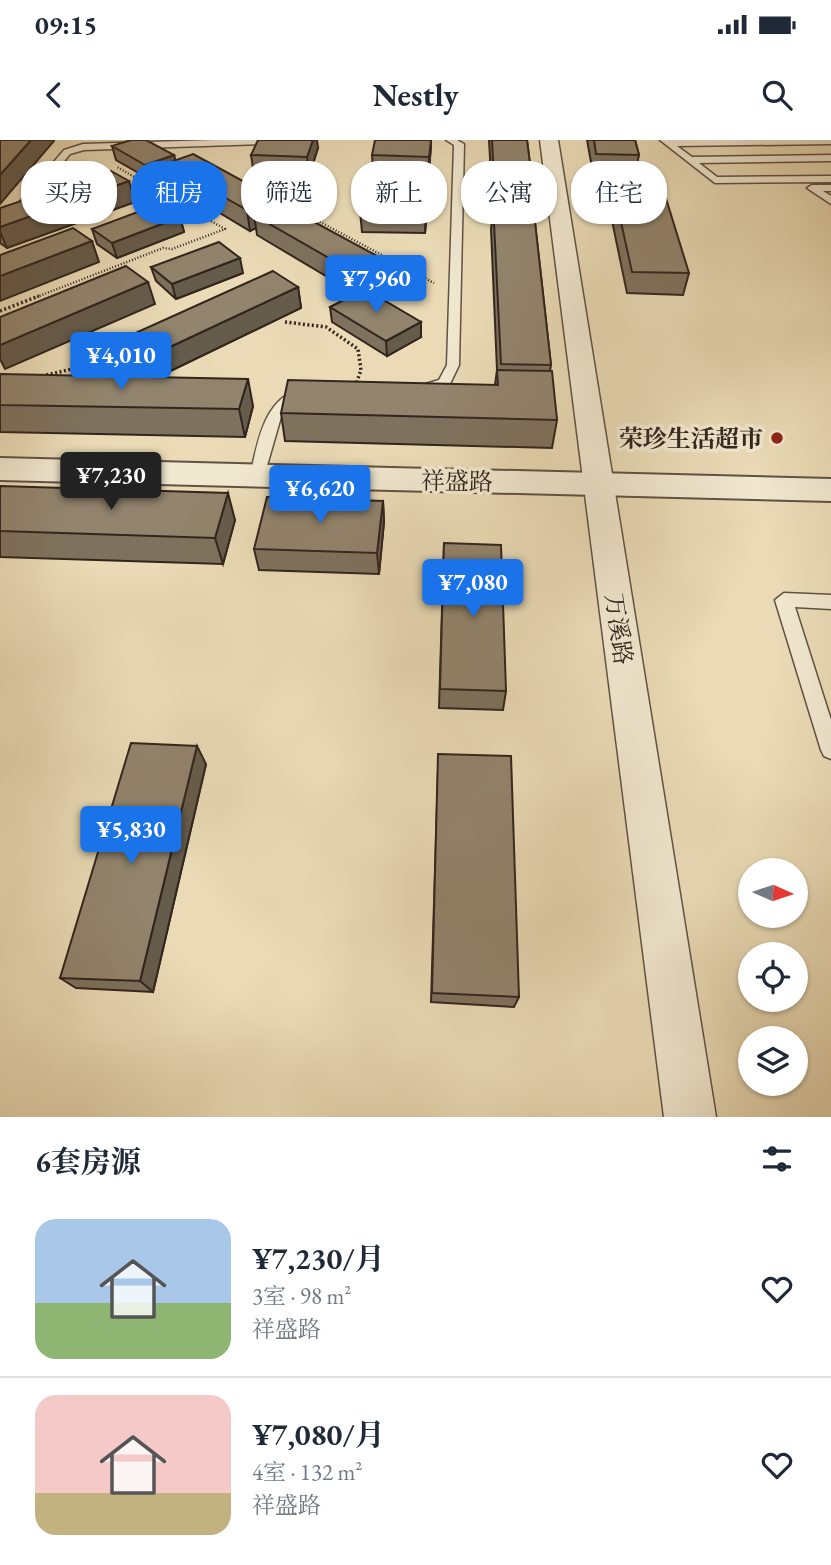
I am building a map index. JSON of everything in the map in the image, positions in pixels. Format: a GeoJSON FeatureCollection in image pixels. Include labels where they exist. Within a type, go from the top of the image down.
{"type":"FeatureCollection","features":[{"type":"Feature","properties":{"kind":"street","name":"万溪路"},"geometry":{"type":"LineString","coordinates":[[549,140],[690,1117]]}},
{"type":"Feature","properties":{"kind":"street","name":"祥盛路"},"geometry":{"type":"LineString","coordinates":[[0,469],[831,490]]}},
{"type":"Feature","properties":{"kind":"lane"},"geometry":{"type":"LineString","coordinates":[[0,213],[22,206],[67,152],[83,147],[298,140]]}},
{"type":"Feature","properties":{"kind":"lane"},"geometry":{"type":"LineString","coordinates":[[410,390],[424,390],[444,383],[453,365],[459,144],[450,140]]}},
{"type":"Feature","properties":{"kind":"lane"},"geometry":{"type":"LineString","coordinates":[[666,141],[831,141]]}},
{"type":"Feature","properties":{"kind":"lane"},"geometry":{"type":"LineString","coordinates":[[666,141],[715,180],[831,179]]}},
{"type":"Feature","properties":{"kind":"lane"},"geometry":{"type":"LineString","coordinates":[[690,160],[831,158]]}},
{"type":"Feature","properties":{"kind":"lane"},"geometry":{"type":"LineString","coordinates":[[831,188],[812,188],[831,201]]}},
{"type":"Feature","properties":{"kind":"lane"},"geometry":{"type":"LineString","coordinates":[[257,476],[273,416],[285,399],[306,391],[329,387],[355,389]]}},
{"type":"Feature","properties":{"kind":"lane"},"geometry":{"type":"LineString","coordinates":[[831,602],[784,600],[831,750]]}},
{"type":"Feature","properties":{"kind":"path"},"geometry":{"type":"LineString","coordinates":[[0,311],[97,271],[163,248],[173,249],[225,229],[117,168]]}},
{"type":"Feature","properties":{"kind":"path"},"geometry":{"type":"LineString","coordinates":[[323,224],[453,294]]}},
{"type":"Feature","properties":{"kind":"path"},"geometry":{"type":"LineString","coordinates":[[285,322],[326,327],[358,349],[361,370],[355,389]]}},
{"type":"Feature","properties":{"kind":"path"},"geometry":{"type":"LineString","coordinates":[[41,376],[98,363],[147,340]]}},
{"type":"Feature","properties":{"kind":"building"},"geometry":{"type":"Polygon","coordinates":[[[0,140],[31,140],[0,175],[0,140]]]}},
{"type":"Feature","properties":{"kind":"building"},"geometry":{"type":"Polygon","coordinates":[[[131,140],[146,140],[174,155],[157,161],[138,161],[112,146],[131,140]]]}},
{"type":"Feature","properties":{"kind":"building"},"geometry":{"type":"Polygon","coordinates":[[[258,140],[313,140],[307,157],[251,155],[258,140]]]}},
{"type":"Feature","properties":{"kind":"building"},"geometry":{"type":"Polygon","coordinates":[[[375,140],[431,140],[429,157],[372,155],[375,140]]]}},
{"type":"Feature","properties":{"kind":"building"},"geometry":{"type":"Polygon","coordinates":[[[492,140],[527,140],[530,161],[493,161],[492,140]]]}},
{"type":"Feature","properties":{"kind":"building"},"geometry":{"type":"Polygon","coordinates":[[[594,140],[635,140],[639,155],[596,154],[594,140]]]}},
{"type":"Feature","properties":{"kind":"building"},"geometry":{"type":"Polygon","coordinates":[[[193,154],[206,161],[173,161],[193,154]]]}},
{"type":"Feature","properties":{"kind":"building"},"geometry":{"type":"Polygon","coordinates":[[[227,172],[241,180],[241,207],[227,199],[227,172]]]}},
{"type":"Feature","properties":{"kind":"building"},"geometry":{"type":"Polygon","coordinates":[[[117,174],[129,181],[117,185],[117,174]]]}},
{"type":"Feature","properties":{"kind":"building"},"geometry":{"type":"Polygon","coordinates":[[[21,201],[21,220],[0,227],[0,208],[21,201]]]}},
{"type":"Feature","properties":{"kind":"building"},"geometry":{"type":"Polygon","coordinates":[[[667,202],[689,273],[632,272],[621,224],[667,224],[667,202]]]}},
{"type":"Feature","properties":{"kind":"building"},"geometry":{"type":"Polygon","coordinates":[[[131,214],[131,224],[162,224],[112,243],[92,229],[105,224],[117,224],[117,220],[131,214]]]}},
{"type":"Feature","properties":{"kind":"building"},"geometry":{"type":"Polygon","coordinates":[[[270,224],[318,224],[390,263],[362,277],[270,224]]]}},
{"type":"Feature","properties":{"kind":"building"},"geometry":{"type":"Polygon","coordinates":[[[494,224],[535,224],[551,365],[501,364],[494,224]]]}},
{"type":"Feature","properties":{"kind":"building"},"geometry":{"type":"Polygon","coordinates":[[[73,228],[92,241],[0,276],[0,255],[73,228]]]}},
{"type":"Feature","properties":{"kind":"building"},"geometry":{"type":"Polygon","coordinates":[[[219,242],[240,258],[172,284],[151,267],[219,242]]]}},
{"type":"Feature","properties":{"kind":"building"},"geometry":{"type":"Polygon","coordinates":[[[126,266],[148,282],[0,345],[0,317],[126,266]]]}},
{"type":"Feature","properties":{"kind":"building"},"geometry":{"type":"Polygon","coordinates":[[[273,271],[298,287],[155,354],[131,335],[273,271]]]}},
{"type":"Feature","properties":{"kind":"building"},"geometry":{"type":"Polygon","coordinates":[[[365,289],[421,322],[386,341],[330,307],[365,289]]]}},
{"type":"Feature","properties":{"kind":"building"},"geometry":{"type":"Polygon","coordinates":[[[497,370],[552,371],[557,420],[281,413],[288,380],[498,385],[497,370]]]}},
{"type":"Feature","properties":{"kind":"building"},"geometry":{"type":"Polygon","coordinates":[[[0,374],[248,379],[239,409],[0,405],[0,374]]]}},
{"type":"Feature","properties":{"kind":"building"},"geometry":{"type":"Polygon","coordinates":[[[0,486],[228,493],[215,538],[0,531],[0,486]]]}},
{"type":"Feature","properties":{"kind":"building"},"geometry":{"type":"Polygon","coordinates":[[[267,497],[383,501],[377,553],[254,549],[267,497]]]}},
{"type":"Feature","properties":{"kind":"building"},"geometry":{"type":"Polygon","coordinates":[[[444,543],[501,545],[506,691],[440,689],[444,543]]]}},
{"type":"Feature","properties":{"kind":"building"},"geometry":{"type":"Polygon","coordinates":[[[131,743],[197,746],[140,981],[60,978],[131,743]]]}},
{"type":"Feature","properties":{"kind":"building"},"geometry":{"type":"Polygon","coordinates":[[[438,754],[511,756],[519,997],[432,993],[438,754]]]}},
{"type":"Feature","properties":{"kind":"place","name":"荣珍生活超市"},"geometry":{"type":"Point","coordinates":[777,438]}}]}
